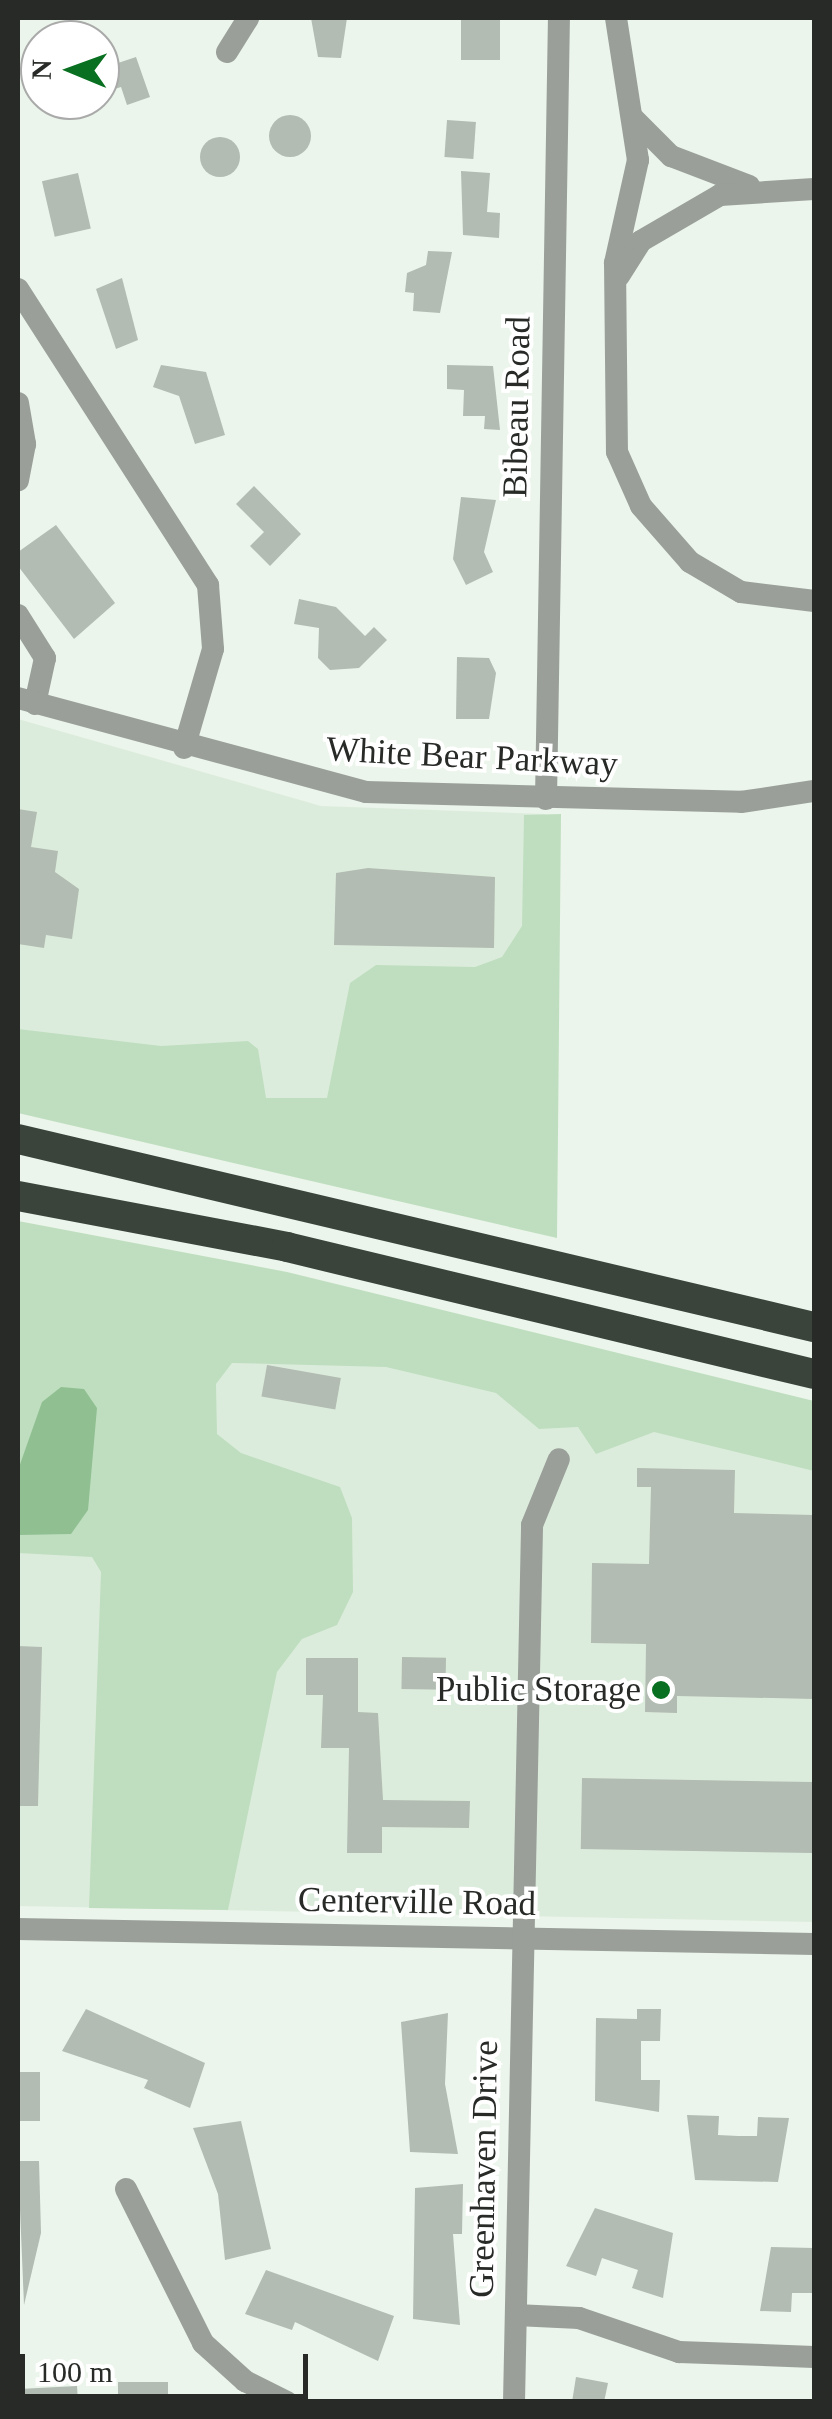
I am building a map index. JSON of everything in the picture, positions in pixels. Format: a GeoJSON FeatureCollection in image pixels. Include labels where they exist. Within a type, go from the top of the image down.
{"type":"FeatureCollection","features":[{"type":"Feature","properties":{"kind":"highway"},"geometry":{"type":"LineString","coordinates":[[18,1139],[814,1327]]}},
{"type":"Feature","properties":{"kind":"highway"},"geometry":{"type":"LineString","coordinates":[[18,1196],[272,1244],[814,1374]]}},
{"type":"Feature","properties":{"kind":"street"},"geometry":{"type":"LineString","coordinates":[[227,52],[248,18]]}},
{"type":"Feature","properties":{"kind":"street","name":"Bibeau Road"},"geometry":{"type":"LineString","coordinates":[[546,799],[559,18]]}},
{"type":"Feature","properties":{"kind":"street"},"geometry":{"type":"LineString","coordinates":[[616,18],[638,160],[616,294],[613,426],[642,506],[713,579],[770,600],[814,601]]}},
{"type":"Feature","properties":{"kind":"street"},"geometry":{"type":"LineString","coordinates":[[633,118],[698,172],[757,188]]}},
{"type":"Feature","properties":{"kind":"street"},"geometry":{"type":"LineString","coordinates":[[616,294],[640,241],[720,196],[757,188],[814,189]]}},
{"type":"Feature","properties":{"kind":"street"},"geometry":{"type":"LineString","coordinates":[[18,289],[207,581],[212,654],[184,748]]}},
{"type":"Feature","properties":{"kind":"street"},"geometry":{"type":"LineString","coordinates":[[18,403],[26,444],[18,480]]}},
{"type":"Feature","properties":{"kind":"street"},"geometry":{"type":"LineString","coordinates":[[18,615],[45,658],[26,701]]}},
{"type":"Feature","properties":{"kind":"street","name":"White Bear Parkway"},"geometry":{"type":"LineString","coordinates":[[26,701],[338,789],[546,799],[741,802],[814,791]]}},
{"type":"Feature","properties":{"kind":"street","name":"Greenhaven Drive"},"geometry":{"type":"LineString","coordinates":[[514,2402],[532,1525],[559,1458]]}},
{"type":"Feature","properties":{"kind":"street","name":"Centerville Road"},"geometry":{"type":"LineString","coordinates":[[18,1929],[814,1944]]}},
{"type":"Feature","properties":{"kind":"street"},"geometry":{"type":"LineString","coordinates":[[126,2189],[203,2343],[245,2381],[287,2402]]}},
{"type":"Feature","properties":{"kind":"street"},"geometry":{"type":"LineString","coordinates":[[516,2314],[579,2318],[679,2352],[814,2357]]}},
{"type":"Feature","properties":{"kind":"shaded area"},"geometry":{"type":"Polygon","coordinates":[[[18,719],[321,806],[545,814],[538,1207],[18,1090],[18,719]]]}},
{"type":"Feature","properties":{"kind":"shaded area"},"geometry":{"type":"Polygon","coordinates":[[[561,814],[557,1238],[18,1113],[18,1029],[161,1046],[248,1041],[258,1049],[266,1098],[327,1098],[350,983],[376,965],[475,967],[502,957],[522,926],[524,815],[561,814]]]}},
{"type":"Feature","properties":{"kind":"shaded area"},"geometry":{"type":"Polygon","coordinates":[[[18,1221],[287,1272],[814,1401],[814,1471],[654,1432],[596,1454],[578,1427],[539,1429],[496,1393],[386,1367],[232,1363],[216,1384],[217,1434],[241,1453],[340,1487],[352,1518],[353,1592],[337,1625],[302,1639],[277,1672],[228,1910],[89,1908],[101,1572],[92,1557],[18,1553],[18,1221]]]}},
{"type":"Feature","properties":{"kind":"shaded area"},"geometry":{"type":"Polygon","coordinates":[[[18,1256],[814,1437],[814,1922],[18,1906],[18,1256]]]}},
{"type":"Feature","properties":{"kind":"shaded area"},"geometry":{"type":"Polygon","coordinates":[[[61,1387],[84,1389],[97,1408],[88,1510],[71,1534],[20,1535],[18,1470],[42,1402],[61,1387]]]}},
{"type":"Feature","properties":{"kind":"building"},"geometry":{"type":"Polygon","coordinates":[[[311,18],[347,18],[341,58],[318,57],[311,18]]]}},
{"type":"Feature","properties":{"kind":"building"},"geometry":{"type":"Polygon","coordinates":[[[461,18],[500,18],[500,60],[461,60],[461,18]]]}},
{"type":"Feature","properties":{"kind":"building"},"geometry":{"type":"Polygon","coordinates":[[[136,57],[150,97],[127,105],[120,87],[120,62],[136,57]]]}},
{"type":"Feature","properties":{"kind":"building"},"geometry":{"type":"Polygon","coordinates":[[[290,115],[305,121],[311,136],[305,151],[290,157],[275,151],[269,136],[275,121],[290,115]]]}},
{"type":"Feature","properties":{"kind":"building"},"geometry":{"type":"Polygon","coordinates":[[[447,120],[476,122],[473,159],[444,157],[447,120]]]}},
{"type":"Feature","properties":{"kind":"building"},"geometry":{"type":"Polygon","coordinates":[[[220,137],[234,143],[240,157],[234,171],[220,177],[206,171],[200,157],[206,143],[220,137]]]}},
{"type":"Feature","properties":{"kind":"building"},"geometry":{"type":"Polygon","coordinates":[[[461,171],[490,173],[487,212],[500,213],[499,238],[463,235],[461,171]]]}},
{"type":"Feature","properties":{"kind":"building"},"geometry":{"type":"Polygon","coordinates":[[[78,173],[91,229],[55,237],[42,181],[78,173]]]}},
{"type":"Feature","properties":{"kind":"building"},"geometry":{"type":"Polygon","coordinates":[[[428,251],[452,252],[440,313],[413,311],[414,293],[405,292],[407,273],[426,265],[428,251]]]}},
{"type":"Feature","properties":{"kind":"building"},"geometry":{"type":"Polygon","coordinates":[[[122,278],[138,340],[116,349],[96,289],[122,278]]]}},
{"type":"Feature","properties":{"kind":"building"},"geometry":{"type":"Polygon","coordinates":[[[161,365],[206,372],[225,435],[195,444],[179,396],[153,387],[161,365]]]}},
{"type":"Feature","properties":{"kind":"building"},"geometry":{"type":"Polygon","coordinates":[[[447,365],[493,366],[500,430],[484,429],[485,416],[463,416],[464,390],[447,389],[447,365]]]}},
{"type":"Feature","properties":{"kind":"building"},"geometry":{"type":"Polygon","coordinates":[[[254,486],[301,534],[270,566],[250,546],[264,532],[236,504],[254,486]]]}},
{"type":"Feature","properties":{"kind":"building"},"geometry":{"type":"Polygon","coordinates":[[[461,497],[496,500],[484,552],[493,572],[466,585],[453,559],[461,497]]]}},
{"type":"Feature","properties":{"kind":"building"},"geometry":{"type":"Polygon","coordinates":[[[56,525],[115,603],[74,639],[18,566],[18,552],[56,525]]]}},
{"type":"Feature","properties":{"kind":"building"},"geometry":{"type":"Polygon","coordinates":[[[299,599],[336,607],[365,636],[374,627],[387,640],[359,668],[330,670],[318,658],[319,628],[294,624],[299,599]]]}},
{"type":"Feature","properties":{"kind":"building"},"geometry":{"type":"Polygon","coordinates":[[[457,657],[489,658],[496,673],[489,719],[456,719],[457,657]]]}},
{"type":"Feature","properties":{"kind":"building"},"geometry":{"type":"Polygon","coordinates":[[[18,809],[37,812],[31,847],[58,851],[55,872],[79,889],[72,939],[46,935],[44,948],[18,944],[18,809]]]}},
{"type":"Feature","properties":{"kind":"building"},"geometry":{"type":"Polygon","coordinates":[[[368,868],[495,877],[494,948],[334,945],[336,873],[368,868]]]}},
{"type":"Feature","properties":{"kind":"building"},"geometry":{"type":"Polygon","coordinates":[[[267,1365],[341,1378],[335,1410],[261,1397],[267,1365]]]}},
{"type":"Feature","properties":{"kind":"building"},"geometry":{"type":"Polygon","coordinates":[[[637,1468],[735,1470],[734,1513],[814,1515],[814,1699],[677,1696],[677,1713],[645,1712],[646,1644],[591,1643],[592,1563],[649,1564],[651,1487],[637,1487],[637,1468]]]}},
{"type":"Feature","properties":{"kind":"building"},"geometry":{"type":"Polygon","coordinates":[[[18,1646],[42,1647],[38,1806],[18,1806],[18,1646]]]}},
{"type":"Feature","properties":{"kind":"building"},"geometry":{"type":"Polygon","coordinates":[[[402,1657],[446,1658],[445,1690],[401,1689],[402,1657]]]}},
{"type":"Feature","properties":{"kind":"building"},"geometry":{"type":"Polygon","coordinates":[[[306,1658],[358,1658],[358,1712],[378,1713],[383,1800],[470,1801],[469,1828],[382,1827],[382,1853],[347,1853],[349,1748],[321,1748],[323,1695],[306,1695],[306,1658]]]}},
{"type":"Feature","properties":{"kind":"building"},"geometry":{"type":"Polygon","coordinates":[[[582,1778],[814,1782],[813,1853],[581,1849],[582,1778]]]}},
{"type":"Feature","properties":{"kind":"building"},"geometry":{"type":"Polygon","coordinates":[[[86,2009],[205,2063],[190,2108],[144,2088],[148,2080],[62,2051],[86,2009]]]}},
{"type":"Feature","properties":{"kind":"building"},"geometry":{"type":"Polygon","coordinates":[[[637,2009],[661,2009],[660,2041],[641,2041],[641,2080],[660,2080],[659,2112],[595,2101],[596,2018],[637,2019],[637,2009]]]}},
{"type":"Feature","properties":{"kind":"building"},"geometry":{"type":"Polygon","coordinates":[[[448,2013],[445,2084],[458,2154],[410,2152],[401,2022],[448,2013]]]}},
{"type":"Feature","properties":{"kind":"building"},"geometry":{"type":"Polygon","coordinates":[[[18,2072],[40,2072],[40,2121],[18,2121],[18,2072]]]}},
{"type":"Feature","properties":{"kind":"building"},"geometry":{"type":"Polygon","coordinates":[[[687,2115],[719,2116],[718,2135],[738,2136],[757,2136],[758,2117],[789,2118],[778,2182],[695,2180],[687,2115]]]}},
{"type":"Feature","properties":{"kind":"building"},"geometry":{"type":"Polygon","coordinates":[[[241,2121],[271,2249],[225,2260],[218,2194],[193,2128],[241,2121]]]}},
{"type":"Feature","properties":{"kind":"building"},"geometry":{"type":"Polygon","coordinates":[[[18,2161],[39,2161],[41,2233],[24,2305],[18,2161]]]}},
{"type":"Feature","properties":{"kind":"building"},"geometry":{"type":"Polygon","coordinates":[[[463,2184],[462,2234],[453,2234],[460,2325],[413,2319],[415,2188],[463,2184]]]}},
{"type":"Feature","properties":{"kind":"building"},"geometry":{"type":"Polygon","coordinates":[[[595,2208],[673,2233],[663,2298],[632,2288],[638,2270],[602,2258],[596,2276],[566,2266],[595,2208]]]}},
{"type":"Feature","properties":{"kind":"building"},"geometry":{"type":"Polygon","coordinates":[[[771,2247],[814,2248],[814,2293],[792,2293],[791,2312],[760,2311],[771,2247]]]}},
{"type":"Feature","properties":{"kind":"building"},"geometry":{"type":"Polygon","coordinates":[[[266,2270],[394,2316],[378,2361],[295,2322],[292,2330],[245,2314],[266,2270]]]}},
{"type":"Feature","properties":{"kind":"building"},"geometry":{"type":"Polygon","coordinates":[[[576,2377],[608,2383],[604,2402],[572,2402],[576,2377]]]}},
{"type":"Feature","properties":{"kind":"building"},"geometry":{"type":"Polygon","coordinates":[[[118,2382],[168,2382],[168,2402],[118,2402],[118,2382]]]}},
{"type":"Feature","properties":{"kind":"building"},"geometry":{"type":"Polygon","coordinates":[[[77,2386],[78,2402],[19,2402],[19,2389],[77,2386]]]}},
{"type":"Feature","properties":{"kind":"place","name":"Public Storage"},"geometry":{"type":"Point","coordinates":[661,1690]}}]}
